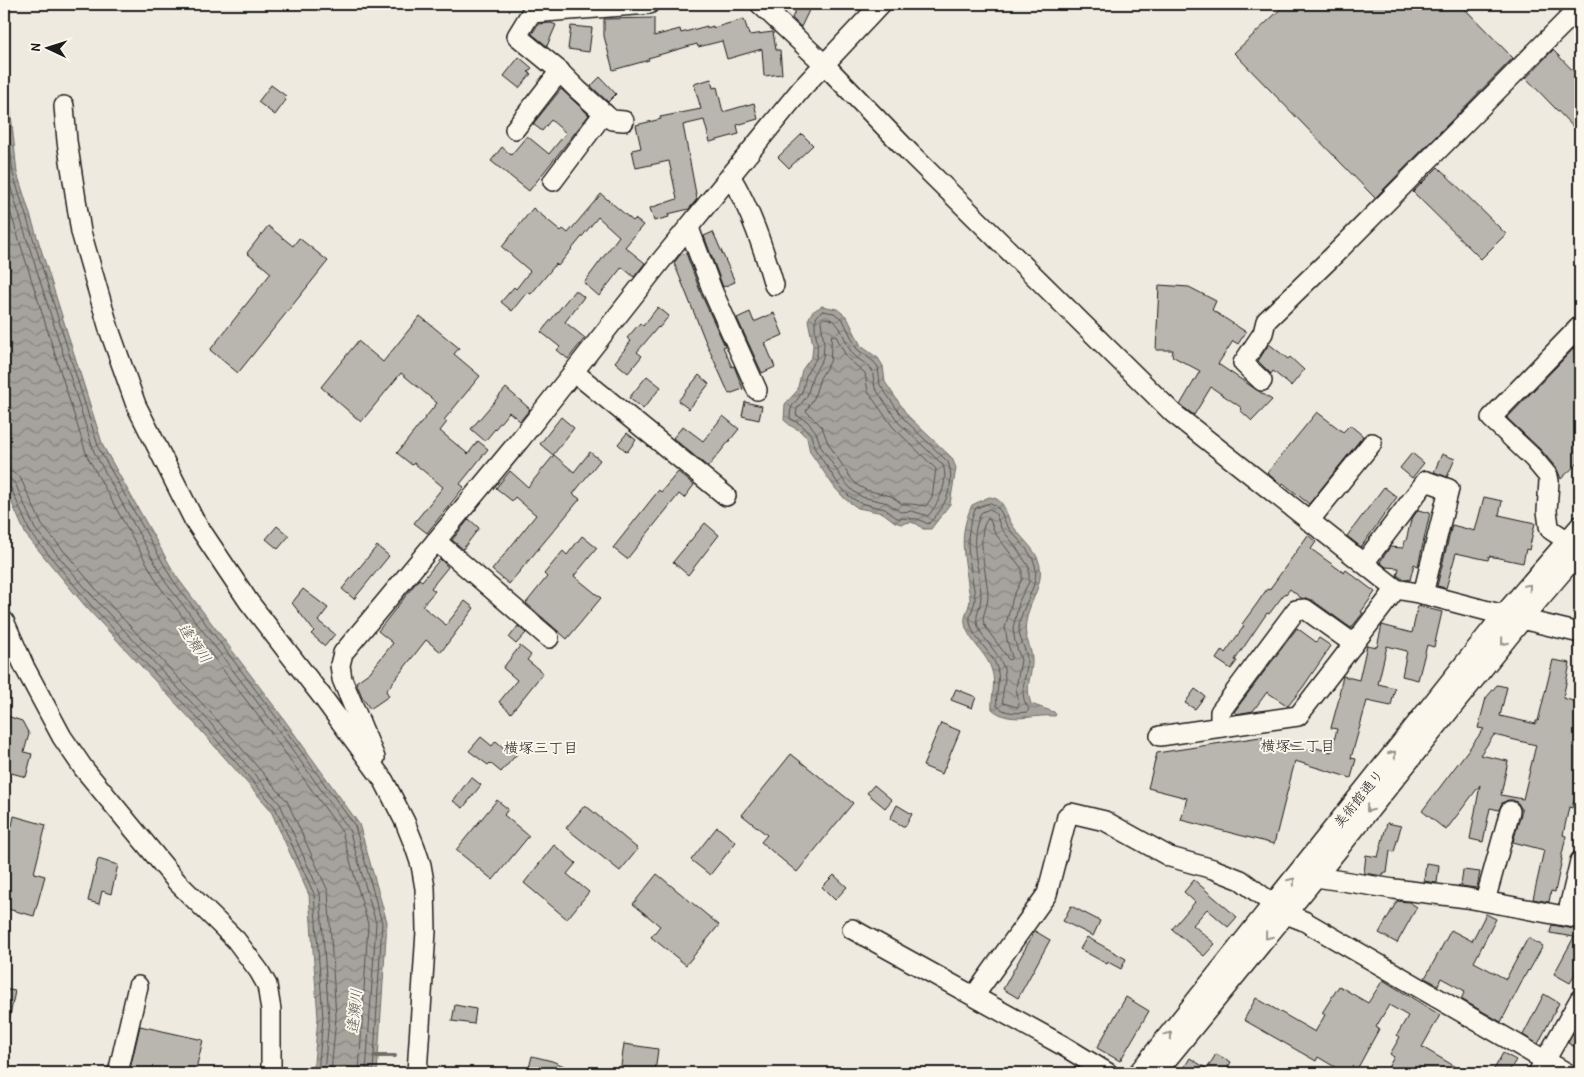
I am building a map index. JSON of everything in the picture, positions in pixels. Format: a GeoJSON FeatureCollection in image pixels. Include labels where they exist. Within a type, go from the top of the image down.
{"type":"FeatureCollection","features":[{"type":"Feature","properties":{"kind":"street"},"geometry":{"type":"LineString","coordinates":[[624,121],[612,120],[560,71],[516,36],[531,13],[649,4]]}},
{"type":"Feature","properties":{"kind":"street"},"geometry":{"type":"LineString","coordinates":[[760,4],[824,64],[1173,413],[1396,589],[1580,633]]}},
{"type":"Feature","properties":{"kind":"street"},"geometry":{"type":"LineString","coordinates":[[376,770],[374,752],[342,679],[340,670],[341,659],[347,647],[436,542],[802,88],[881,4]]}},
{"type":"Feature","properties":{"kind":"street"},"geometry":{"type":"LineString","coordinates":[[1262,381],[1243,362],[1262,333],[1266,321],[1580,8]]}},
{"type":"Feature","properties":{"kind":"street"},"geometry":{"type":"LineString","coordinates":[[515,129],[560,71]]}},
{"type":"Feature","properties":{"kind":"street"},"geometry":{"type":"LineString","coordinates":[[64,106],[67,141],[81,232],[109,329],[136,405],[194,520],[249,602],[324,698],[390,791],[405,822],[421,865],[425,888],[426,931],[417,1073]]}},
{"type":"Feature","properties":{"kind":"street"},"geometry":{"type":"LineString","coordinates":[[553,181],[604,113]]}},
{"type":"Feature","properties":{"kind":"street"},"geometry":{"type":"LineString","coordinates":[[731,177],[743,197],[754,223],[774,284]]}},
{"type":"Feature","properties":{"kind":"street"},"geometry":{"type":"LineString","coordinates":[[689,228],[713,292],[757,390]]}},
{"type":"Feature","properties":{"kind":"street"},"geometry":{"type":"LineString","coordinates":[[1574,546],[1549,526],[1547,516],[1548,476],[1533,458],[1491,418],[1580,326]]}},
{"type":"Feature","properties":{"kind":"street"},"geometry":{"type":"LineString","coordinates":[[574,372],[726,496]]}},
{"type":"Feature","properties":{"kind":"street"},"geometry":{"type":"LineString","coordinates":[[1309,521],[1372,442]]}},
{"type":"Feature","properties":{"kind":"street"},"geometry":{"type":"LineString","coordinates":[[1364,563],[1426,481],[1449,489],[1423,594]]}},
{"type":"Feature","properties":{"kind":"street","name":"美術館通り"},"geometry":{"type":"LineString","coordinates":[[1138,1073],[1279,910],[1316,877],[1522,619],[1574,546],[1580,526]]}},
{"type":"Feature","properties":{"kind":"street"},"geometry":{"type":"LineString","coordinates":[[436,542],[549,638]]}},
{"type":"Feature","properties":{"kind":"street","name":"美術館通り"},"geometry":{"type":"LineString","coordinates":[[1156,1073],[1503,614],[1574,546]]}},
{"type":"Feature","properties":{"kind":"street"},"geometry":{"type":"LineString","coordinates":[[1160,736],[1298,716],[1396,589]]}},
{"type":"Feature","properties":{"kind":"street"},"geometry":{"type":"LineString","coordinates":[[1220,727],[1220,712],[1296,610],[1305,609],[1354,644]]}},
{"type":"Feature","properties":{"kind":"street"},"geometry":{"type":"LineString","coordinates":[[4,621],[25,668],[62,737],[84,770],[177,882],[236,940],[259,971],[267,986],[272,1010],[271,1073]]}},
{"type":"Feature","properties":{"kind":"street"},"geometry":{"type":"LineString","coordinates":[[1485,901],[1510,811]]}},
{"type":"Feature","properties":{"kind":"street"},"geometry":{"type":"LineString","coordinates":[[974,996],[1047,894],[1066,821],[1071,813],[1105,821],[1170,857],[1213,869],[1241,880],[1279,910],[1304,921],[1542,1067],[1567,1073]]}},
{"type":"Feature","properties":{"kind":"street"},"geometry":{"type":"LineString","coordinates":[[1316,877],[1485,901],[1574,917],[1580,861]]}},
{"type":"Feature","properties":{"kind":"street"},"geometry":{"type":"LineString","coordinates":[[852,929],[1062,1045],[1108,1073]]}},
{"type":"Feature","properties":{"kind":"street"},"geometry":{"type":"LineString","coordinates":[[118,1073],[138,986]]}},
{"type":"Feature","properties":{"kind":"street"},"geometry":{"type":"LineString","coordinates":[[1542,1067],[1580,999]]}},
{"type":"Feature","properties":{"kind":"water","name":"逢瀬川"},"geometry":{"type":"Polygon","coordinates":[[[4,45],[17,173],[103,446],[176,576],[283,718],[359,824],[387,922],[377,1073],[313,1073],[318,1018],[309,895],[270,809],[196,725],[86,607],[26,535],[4,485],[4,45]]]}},
{"type":"Feature","properties":{"kind":"water"},"geometry":{"type":"Polygon","coordinates":[[[822,306],[837,309],[847,317],[861,346],[878,358],[883,366],[885,382],[908,416],[952,458],[956,468],[950,504],[931,529],[923,529],[917,524],[910,522],[901,524],[895,522],[883,513],[858,508],[845,499],[810,452],[807,438],[784,420],[785,404],[797,391],[802,370],[812,356],[813,345],[808,320],[812,312],[822,306]]]}},
{"type":"Feature","properties":{"kind":"water"},"geometry":{"type":"Polygon","coordinates":[[[989,497],[1001,502],[1013,527],[1031,548],[1040,566],[1040,579],[1029,610],[1025,629],[1032,658],[1028,691],[1031,704],[1054,712],[1055,716],[1014,718],[1006,717],[992,709],[994,680],[992,671],[966,628],[965,617],[970,599],[963,544],[965,526],[972,505],[989,497]]]}},
{"type":"Feature","properties":{"kind":"building"},"geometry":{"type":"Polygon","coordinates":[[[798,4],[812,4],[801,27],[792,18],[798,4]]]}},
{"type":"Feature","properties":{"kind":"building"},"geometry":{"type":"Polygon","coordinates":[[[1286,4],[1460,4],[1513,58],[1375,198],[1234,53],[1286,4]]]}},
{"type":"Feature","properties":{"kind":"building"},"geometry":{"type":"Polygon","coordinates":[[[654,18],[654,36],[680,29],[681,33],[707,26],[707,28],[713,26],[713,28],[744,19],[749,35],[773,32],[776,50],[780,50],[782,74],[764,76],[762,49],[727,59],[722,41],[698,47],[697,44],[613,70],[604,36],[604,19],[654,18]]]}},
{"type":"Feature","properties":{"kind":"building"},"geometry":{"type":"Polygon","coordinates":[[[551,23],[556,25],[547,46],[532,34],[538,24],[551,23]]]}},
{"type":"Feature","properties":{"kind":"building"},"geometry":{"type":"Polygon","coordinates":[[[571,26],[592,28],[589,52],[568,49],[571,26]]]}},
{"type":"Feature","properties":{"kind":"building"},"geometry":{"type":"Polygon","coordinates":[[[1553,50],[1580,78],[1580,134],[1526,78],[1553,50]]]}},
{"type":"Feature","properties":{"kind":"building"},"geometry":{"type":"Polygon","coordinates":[[[519,57],[532,68],[528,72],[531,74],[519,88],[504,76],[519,57]]]}},
{"type":"Feature","properties":{"kind":"building"},"geometry":{"type":"Polygon","coordinates":[[[600,77],[616,94],[608,102],[591,86],[600,77]]]}},
{"type":"Feature","properties":{"kind":"building"},"geometry":{"type":"Polygon","coordinates":[[[711,79],[713,88],[717,87],[723,112],[754,103],[758,119],[737,125],[739,134],[710,142],[704,120],[683,125],[697,199],[689,209],[668,214],[669,217],[654,221],[650,208],[677,199],[669,161],[636,168],[632,150],[641,148],[636,125],[661,119],[660,117],[701,109],[694,84],[711,79]]]}},
{"type":"Feature","properties":{"kind":"building"},"geometry":{"type":"Polygon","coordinates":[[[271,85],[286,96],[284,99],[286,100],[275,115],[258,102],[271,85]]]}},
{"type":"Feature","properties":{"kind":"building"},"geometry":{"type":"Polygon","coordinates":[[[561,89],[589,115],[529,191],[491,161],[502,147],[511,155],[527,136],[549,154],[566,133],[551,120],[542,131],[533,124],[561,89]]]}},
{"type":"Feature","properties":{"kind":"building"},"geometry":{"type":"Polygon","coordinates":[[[802,134],[813,145],[789,168],[778,157],[802,134]]]}},
{"type":"Feature","properties":{"kind":"building"},"geometry":{"type":"Polygon","coordinates":[[[1438,167],[1506,234],[1481,259],[1413,192],[1438,167]]]}},
{"type":"Feature","properties":{"kind":"building"},"geometry":{"type":"Polygon","coordinates":[[[601,194],[633,221],[635,219],[643,225],[625,247],[645,263],[634,277],[622,267],[599,296],[584,283],[619,236],[598,217],[558,266],[556,264],[531,294],[527,292],[512,311],[501,302],[514,287],[516,289],[530,271],[502,247],[533,208],[561,231],[563,229],[568,233],[601,194]]]}},
{"type":"Feature","properties":{"kind":"building"},"geometry":{"type":"Polygon","coordinates":[[[268,226],[293,246],[299,238],[328,261],[238,373],[210,350],[271,273],[247,253],[268,226]]]}},
{"type":"Feature","properties":{"kind":"building"},"geometry":{"type":"Polygon","coordinates":[[[713,232],[735,282],[723,287],[704,236],[713,232]]]}},
{"type":"Feature","properties":{"kind":"building"},"geometry":{"type":"Polygon","coordinates":[[[686,253],[702,296],[725,346],[723,347],[732,367],[734,366],[743,389],[729,394],[705,340],[674,263],[680,255],[686,253]]]}},
{"type":"Feature","properties":{"kind":"building"},"geometry":{"type":"Polygon","coordinates":[[[1159,285],[1189,287],[1216,301],[1212,310],[1246,332],[1238,344],[1233,341],[1218,364],[1272,400],[1252,421],[1240,410],[1242,408],[1211,387],[1194,415],[1180,405],[1200,371],[1172,356],[1173,350],[1156,350],[1159,285]]]}},
{"type":"Feature","properties":{"kind":"building"},"geometry":{"type":"Polygon","coordinates":[[[575,290],[584,297],[565,322],[585,338],[568,359],[557,350],[560,347],[541,332],[575,290]]]}},
{"type":"Feature","properties":{"kind":"building"},"geometry":{"type":"Polygon","coordinates":[[[658,307],[669,316],[637,352],[642,356],[628,373],[615,362],[631,341],[627,338],[640,323],[643,326],[658,307]]]}},
{"type":"Feature","properties":{"kind":"building"},"geometry":{"type":"Polygon","coordinates":[[[750,312],[754,322],[774,313],[783,335],[765,343],[775,367],[762,373],[737,318],[750,312]]]}},
{"type":"Feature","properties":{"kind":"building"},"geometry":{"type":"Polygon","coordinates":[[[420,316],[459,348],[454,354],[480,376],[444,420],[447,422],[440,431],[468,454],[478,441],[488,449],[460,484],[464,487],[427,533],[414,523],[443,487],[414,463],[412,465],[397,453],[437,403],[401,373],[361,422],[321,387],[358,341],[383,362],[420,316]]]}},
{"type":"Feature","properties":{"kind":"building"},"geometry":{"type":"Polygon","coordinates":[[[1580,342],[1580,461],[1561,479],[1557,469],[1542,451],[1507,418],[1580,342]]]}},
{"type":"Feature","properties":{"kind":"building"},"geometry":{"type":"Polygon","coordinates":[[[1269,344],[1288,359],[1290,357],[1304,370],[1291,386],[1273,371],[1271,374],[1258,361],[1269,344]]]}},
{"type":"Feature","properties":{"kind":"building"},"geometry":{"type":"Polygon","coordinates":[[[699,375],[709,384],[689,409],[678,401],[699,375]]]}},
{"type":"Feature","properties":{"kind":"building"},"geometry":{"type":"Polygon","coordinates":[[[647,376],[661,387],[643,409],[629,398],[647,376]]]}},
{"type":"Feature","properties":{"kind":"building"},"geometry":{"type":"Polygon","coordinates":[[[506,388],[530,409],[520,421],[509,412],[485,441],[471,429],[506,388]]]}},
{"type":"Feature","properties":{"kind":"building"},"geometry":{"type":"Polygon","coordinates":[[[745,402],[762,406],[759,420],[742,416],[745,402]]]}},
{"type":"Feature","properties":{"kind":"building"},"geometry":{"type":"Polygon","coordinates":[[[1317,412],[1343,432],[1350,425],[1363,436],[1309,504],[1267,473],[1317,412]]]}},
{"type":"Feature","properties":{"kind":"building"},"geometry":{"type":"Polygon","coordinates":[[[723,416],[739,429],[708,467],[673,438],[683,426],[703,441],[723,416]]]}},
{"type":"Feature","properties":{"kind":"building"},"geometry":{"type":"Polygon","coordinates":[[[561,417],[574,428],[553,455],[540,444],[561,417]]]}},
{"type":"Feature","properties":{"kind":"building"},"geometry":{"type":"Polygon","coordinates":[[[627,433],[636,440],[627,452],[618,444],[627,433]]]}},
{"type":"Feature","properties":{"kind":"building"},"geometry":{"type":"Polygon","coordinates":[[[590,452],[600,460],[573,494],[580,499],[509,584],[492,570],[536,515],[515,497],[512,501],[496,488],[510,471],[528,487],[554,455],[574,472],[590,452]]]}},
{"type":"Feature","properties":{"kind":"building"},"geometry":{"type":"Polygon","coordinates":[[[1412,453],[1424,463],[1412,478],[1400,468],[1412,453]]]}},
{"type":"Feature","properties":{"kind":"building"},"geometry":{"type":"Polygon","coordinates":[[[1442,454],[1455,459],[1447,477],[1434,472],[1442,454]]]}},
{"type":"Feature","properties":{"kind":"building"},"geometry":{"type":"Polygon","coordinates":[[[678,472],[694,485],[684,498],[679,494],[627,559],[613,548],[659,490],[661,492],[678,472]]]}},
{"type":"Feature","properties":{"kind":"building"},"geometry":{"type":"Polygon","coordinates":[[[1384,487],[1397,497],[1361,547],[1347,536],[1384,487]]]}},
{"type":"Feature","properties":{"kind":"building"},"geometry":{"type":"Polygon","coordinates":[[[1484,497],[1502,501],[1499,515],[1535,523],[1529,550],[1526,549],[1523,563],[1489,556],[1488,560],[1456,553],[1446,588],[1437,586],[1452,525],[1475,531],[1484,497]]]}},
{"type":"Feature","properties":{"kind":"building"},"geometry":{"type":"Polygon","coordinates":[[[1418,510],[1430,513],[1418,566],[1414,564],[1410,580],[1397,575],[1399,568],[1386,567],[1380,562],[1390,547],[1403,548],[1411,520],[1418,510]]]}},
{"type":"Feature","properties":{"kind":"building"},"geometry":{"type":"Polygon","coordinates":[[[469,519],[479,528],[463,549],[452,540],[469,519]]]}},
{"type":"Feature","properties":{"kind":"building"},"geometry":{"type":"Polygon","coordinates":[[[705,523],[719,535],[688,575],[673,562],[705,523]]]}},
{"type":"Feature","properties":{"kind":"building"},"geometry":{"type":"Polygon","coordinates":[[[277,526],[289,536],[278,549],[266,539],[277,526]]]}},
{"type":"Feature","properties":{"kind":"building"},"geometry":{"type":"Polygon","coordinates":[[[1308,535],[1316,542],[1311,549],[1344,573],[1346,570],[1375,592],[1361,612],[1363,613],[1351,628],[1312,600],[1301,598],[1290,589],[1269,614],[1267,613],[1235,660],[1237,661],[1231,669],[1216,659],[1222,650],[1225,653],[1244,626],[1242,624],[1308,535]]]}},
{"type":"Feature","properties":{"kind":"building"},"geometry":{"type":"Polygon","coordinates":[[[582,536],[597,548],[574,576],[601,598],[567,639],[526,603],[547,577],[544,574],[563,551],[567,555],[582,536]]]}},
{"type":"Feature","properties":{"kind":"building"},"geometry":{"type":"Polygon","coordinates":[[[377,546],[389,556],[354,599],[342,589],[377,546]]]}},
{"type":"Feature","properties":{"kind":"building"},"geometry":{"type":"Polygon","coordinates":[[[440,559],[448,567],[431,588],[435,591],[422,606],[446,625],[465,601],[474,608],[441,652],[426,640],[386,691],[389,696],[370,709],[362,697],[356,682],[370,672],[393,643],[378,631],[419,579],[422,581],[440,559]]]}},
{"type":"Feature","properties":{"kind":"building"},"geometry":{"type":"Polygon","coordinates":[[[303,589],[328,608],[318,621],[335,634],[325,646],[311,634],[314,631],[292,603],[303,589]]]}},
{"type":"Feature","properties":{"kind":"building"},"geometry":{"type":"Polygon","coordinates":[[[1418,606],[1442,612],[1434,647],[1427,645],[1418,680],[1402,676],[1407,651],[1387,646],[1378,684],[1395,688],[1391,706],[1367,701],[1351,758],[1356,759],[1351,778],[1295,761],[1274,844],[1181,820],[1187,798],[1148,788],[1157,753],[1260,737],[1311,750],[1312,747],[1331,752],[1337,729],[1331,728],[1343,676],[1359,680],[1367,645],[1377,647],[1382,625],[1412,633],[1418,606]]]}},
{"type":"Feature","properties":{"kind":"building"},"geometry":{"type":"Polygon","coordinates":[[[518,626],[526,633],[516,644],[509,638],[518,626]]]}},
{"type":"Feature","properties":{"kind":"building"},"geometry":{"type":"Polygon","coordinates":[[[1297,628],[1316,642],[1319,638],[1331,646],[1303,687],[1288,706],[1267,692],[1253,711],[1236,714],[1234,712],[1297,628]]]}},
{"type":"Feature","properties":{"kind":"building"},"geometry":{"type":"Polygon","coordinates":[[[520,646],[531,655],[527,660],[543,673],[511,713],[499,702],[517,680],[503,668],[520,646]]]}},
{"type":"Feature","properties":{"kind":"building"},"geometry":{"type":"Polygon","coordinates":[[[1553,660],[1570,663],[1563,698],[1580,703],[1580,746],[1578,759],[1580,760],[1580,784],[1578,784],[1572,808],[1569,807],[1563,835],[1566,836],[1562,859],[1555,892],[1551,891],[1549,902],[1533,899],[1544,850],[1513,842],[1521,814],[1521,808],[1518,803],[1508,800],[1502,803],[1499,810],[1490,808],[1483,842],[1470,839],[1480,785],[1446,830],[1422,811],[1484,729],[1478,728],[1486,698],[1497,685],[1507,687],[1500,716],[1536,724],[1536,721],[1538,721],[1553,660]],[[1494,735],[1480,755],[1508,761],[1501,795],[1523,799],[1536,745],[1494,735]]]}},
{"type":"Feature","properties":{"kind":"building"},"geometry":{"type":"Polygon","coordinates":[[[956,689],[976,697],[972,708],[951,700],[956,689]]]}},
{"type":"Feature","properties":{"kind":"building"},"geometry":{"type":"Polygon","coordinates":[[[1195,689],[1205,696],[1195,709],[1185,703],[1195,689]]]}},
{"type":"Feature","properties":{"kind":"building"},"geometry":{"type":"Polygon","coordinates":[[[4,715],[22,721],[29,734],[24,752],[32,754],[26,777],[4,771],[4,715]]]}},
{"type":"Feature","properties":{"kind":"building"},"geometry":{"type":"Polygon","coordinates":[[[941,723],[960,731],[942,774],[923,766],[941,723]]]}},
{"type":"Feature","properties":{"kind":"building"},"geometry":{"type":"Polygon","coordinates":[[[481,737],[492,746],[496,741],[506,750],[508,747],[517,754],[501,772],[469,751],[481,737]]]}},
{"type":"Feature","properties":{"kind":"building"},"geometry":{"type":"Polygon","coordinates":[[[791,754],[853,803],[797,872],[761,842],[767,835],[742,815],[791,754]]]}},
{"type":"Feature","properties":{"kind":"building"},"geometry":{"type":"Polygon","coordinates":[[[471,777],[481,785],[463,808],[453,801],[471,777]]]}},
{"type":"Feature","properties":{"kind":"building"},"geometry":{"type":"Polygon","coordinates":[[[874,785],[892,800],[885,808],[867,793],[874,785]]]}},
{"type":"Feature","properties":{"kind":"building"},"geometry":{"type":"Polygon","coordinates":[[[497,800],[508,809],[504,815],[529,836],[493,880],[456,850],[497,800]]]}},
{"type":"Feature","properties":{"kind":"building"},"geometry":{"type":"Polygon","coordinates":[[[585,805],[638,849],[620,871],[566,828],[585,805]]]}},
{"type":"Feature","properties":{"kind":"building"},"geometry":{"type":"Polygon","coordinates":[[[897,805],[912,814],[905,827],[890,819],[897,805]]]}},
{"type":"Feature","properties":{"kind":"building"},"geometry":{"type":"Polygon","coordinates":[[[14,816],[46,825],[34,873],[45,876],[34,916],[4,908],[4,824],[12,826],[14,816]]]}},
{"type":"Feature","properties":{"kind":"building"},"geometry":{"type":"Polygon","coordinates":[[[1387,823],[1401,826],[1394,852],[1390,851],[1387,873],[1383,873],[1383,876],[1364,873],[1366,855],[1378,857],[1387,823]]]}},
{"type":"Feature","properties":{"kind":"building"},"geometry":{"type":"Polygon","coordinates":[[[717,827],[736,842],[710,875],[691,860],[717,827]]]}},
{"type":"Feature","properties":{"kind":"building"},"geometry":{"type":"Polygon","coordinates":[[[554,845],[576,863],[567,874],[589,892],[567,919],[524,883],[554,845]]]}},
{"type":"Feature","properties":{"kind":"building"},"geometry":{"type":"Polygon","coordinates":[[[98,859],[118,865],[111,894],[102,891],[99,904],[88,901],[98,859]]]}},
{"type":"Feature","properties":{"kind":"building"},"geometry":{"type":"Polygon","coordinates":[[[1426,863],[1439,865],[1437,883],[1424,881],[1426,863]]]}},
{"type":"Feature","properties":{"kind":"building"},"geometry":{"type":"Polygon","coordinates":[[[1463,870],[1480,872],[1477,888],[1461,886],[1463,870]]]}},
{"type":"Feature","properties":{"kind":"building"},"geometry":{"type":"Polygon","coordinates":[[[657,874],[719,925],[686,965],[651,937],[660,926],[633,904],[657,874]]]}},
{"type":"Feature","properties":{"kind":"building"},"geometry":{"type":"Polygon","coordinates":[[[834,875],[847,887],[835,900],[822,887],[834,875]]]}},
{"type":"Feature","properties":{"kind":"building"},"geometry":{"type":"Polygon","coordinates":[[[1194,880],[1237,917],[1228,927],[1207,909],[1193,925],[1215,944],[1204,956],[1172,929],[1195,902],[1184,892],[1194,880]]]}},
{"type":"Feature","properties":{"kind":"building"},"geometry":{"type":"Polygon","coordinates":[[[1397,901],[1409,902],[1417,907],[1397,943],[1379,933],[1397,901]]]}},
{"type":"Feature","properties":{"kind":"building"},"geometry":{"type":"Polygon","coordinates":[[[1071,906],[1100,921],[1093,936],[1063,921],[1071,906]]]}},
{"type":"Feature","properties":{"kind":"building"},"geometry":{"type":"Polygon","coordinates":[[[1486,914],[1496,919],[1474,962],[1506,979],[1528,938],[1543,946],[1528,970],[1501,1022],[1461,999],[1465,991],[1441,978],[1438,985],[1425,978],[1451,930],[1472,941],[1486,914]]]}},
{"type":"Feature","properties":{"kind":"building"},"geometry":{"type":"Polygon","coordinates":[[[1552,925],[1580,930],[1580,964],[1570,983],[1554,974],[1574,937],[1550,933],[1552,925]]]}},
{"type":"Feature","properties":{"kind":"building"},"geometry":{"type":"Polygon","coordinates":[[[1035,931],[1050,940],[1018,998],[1003,989],[1035,931]]]}},
{"type":"Feature","properties":{"kind":"building"},"geometry":{"type":"Polygon","coordinates":[[[1087,937],[1126,959],[1121,969],[1108,962],[1107,964],[1080,949],[1087,937]]]}},
{"type":"Feature","properties":{"kind":"building"},"geometry":{"type":"Polygon","coordinates":[[[1383,980],[1440,1015],[1422,1047],[1466,1073],[1385,1073],[1394,1057],[1390,1054],[1400,1037],[1397,1035],[1408,1016],[1389,1005],[1376,1027],[1379,1029],[1355,1073],[1345,1073],[1318,1057],[1316,1061],[1244,1020],[1256,998],[1315,1032],[1325,1015],[1322,1013],[1339,986],[1368,1003],[1383,980]]]}},
{"type":"Feature","properties":{"kind":"building"},"geometry":{"type":"Polygon","coordinates":[[[4,989],[15,991],[9,1021],[4,1020],[4,989]]]}},
{"type":"Feature","properties":{"kind":"building"},"geometry":{"type":"Polygon","coordinates":[[[1544,994],[1559,1003],[1538,1044],[1523,1035],[1544,994]]]}},
{"type":"Feature","properties":{"kind":"building"},"geometry":{"type":"Polygon","coordinates":[[[1126,997],[1149,1011],[1120,1061],[1097,1048],[1126,997]]]}},
{"type":"Feature","properties":{"kind":"building"},"geometry":{"type":"Polygon","coordinates":[[[455,1005],[476,1009],[474,1024],[452,1021],[455,1005]]]}},
{"type":"Feature","properties":{"kind":"building"},"geometry":{"type":"Polygon","coordinates":[[[1580,1021],[1580,1050],[1568,1043],[1580,1021]]]}},
{"type":"Feature","properties":{"kind":"building"},"geometry":{"type":"Polygon","coordinates":[[[140,1026],[203,1040],[195,1073],[129,1073],[140,1026]]]}},
{"type":"Feature","properties":{"kind":"building"},"geometry":{"type":"Polygon","coordinates":[[[624,1044],[658,1049],[655,1073],[620,1073],[624,1044]]]}},
{"type":"Feature","properties":{"kind":"building"},"geometry":{"type":"Polygon","coordinates":[[[1503,1053],[1516,1060],[1508,1073],[1492,1073],[1503,1053]]]}},
{"type":"Feature","properties":{"kind":"building"},"geometry":{"type":"Polygon","coordinates":[[[1216,1054],[1231,1062],[1225,1073],[1181,1073],[1190,1058],[1207,1069],[1216,1054]]]}},
{"type":"Feature","properties":{"kind":"building"},"geometry":{"type":"Polygon","coordinates":[[[532,1056],[552,1061],[581,1073],[546,1073],[529,1068],[532,1056]]]}},
{"type":"Feature","properties":{"kind":"waterway"},"geometry":{"type":"LineString","coordinates":[[374,1056],[395,1056]]}},
{"type":"Feature","properties":{"kind":"district","name":"横塚二丁目"},"geometry":{"type":"Point","coordinates":[1298,745]}},
{"type":"Feature","properties":{"kind":"district","name":"横塚三丁目"},"geometry":{"type":"Point","coordinates":[541,747]}}]}
